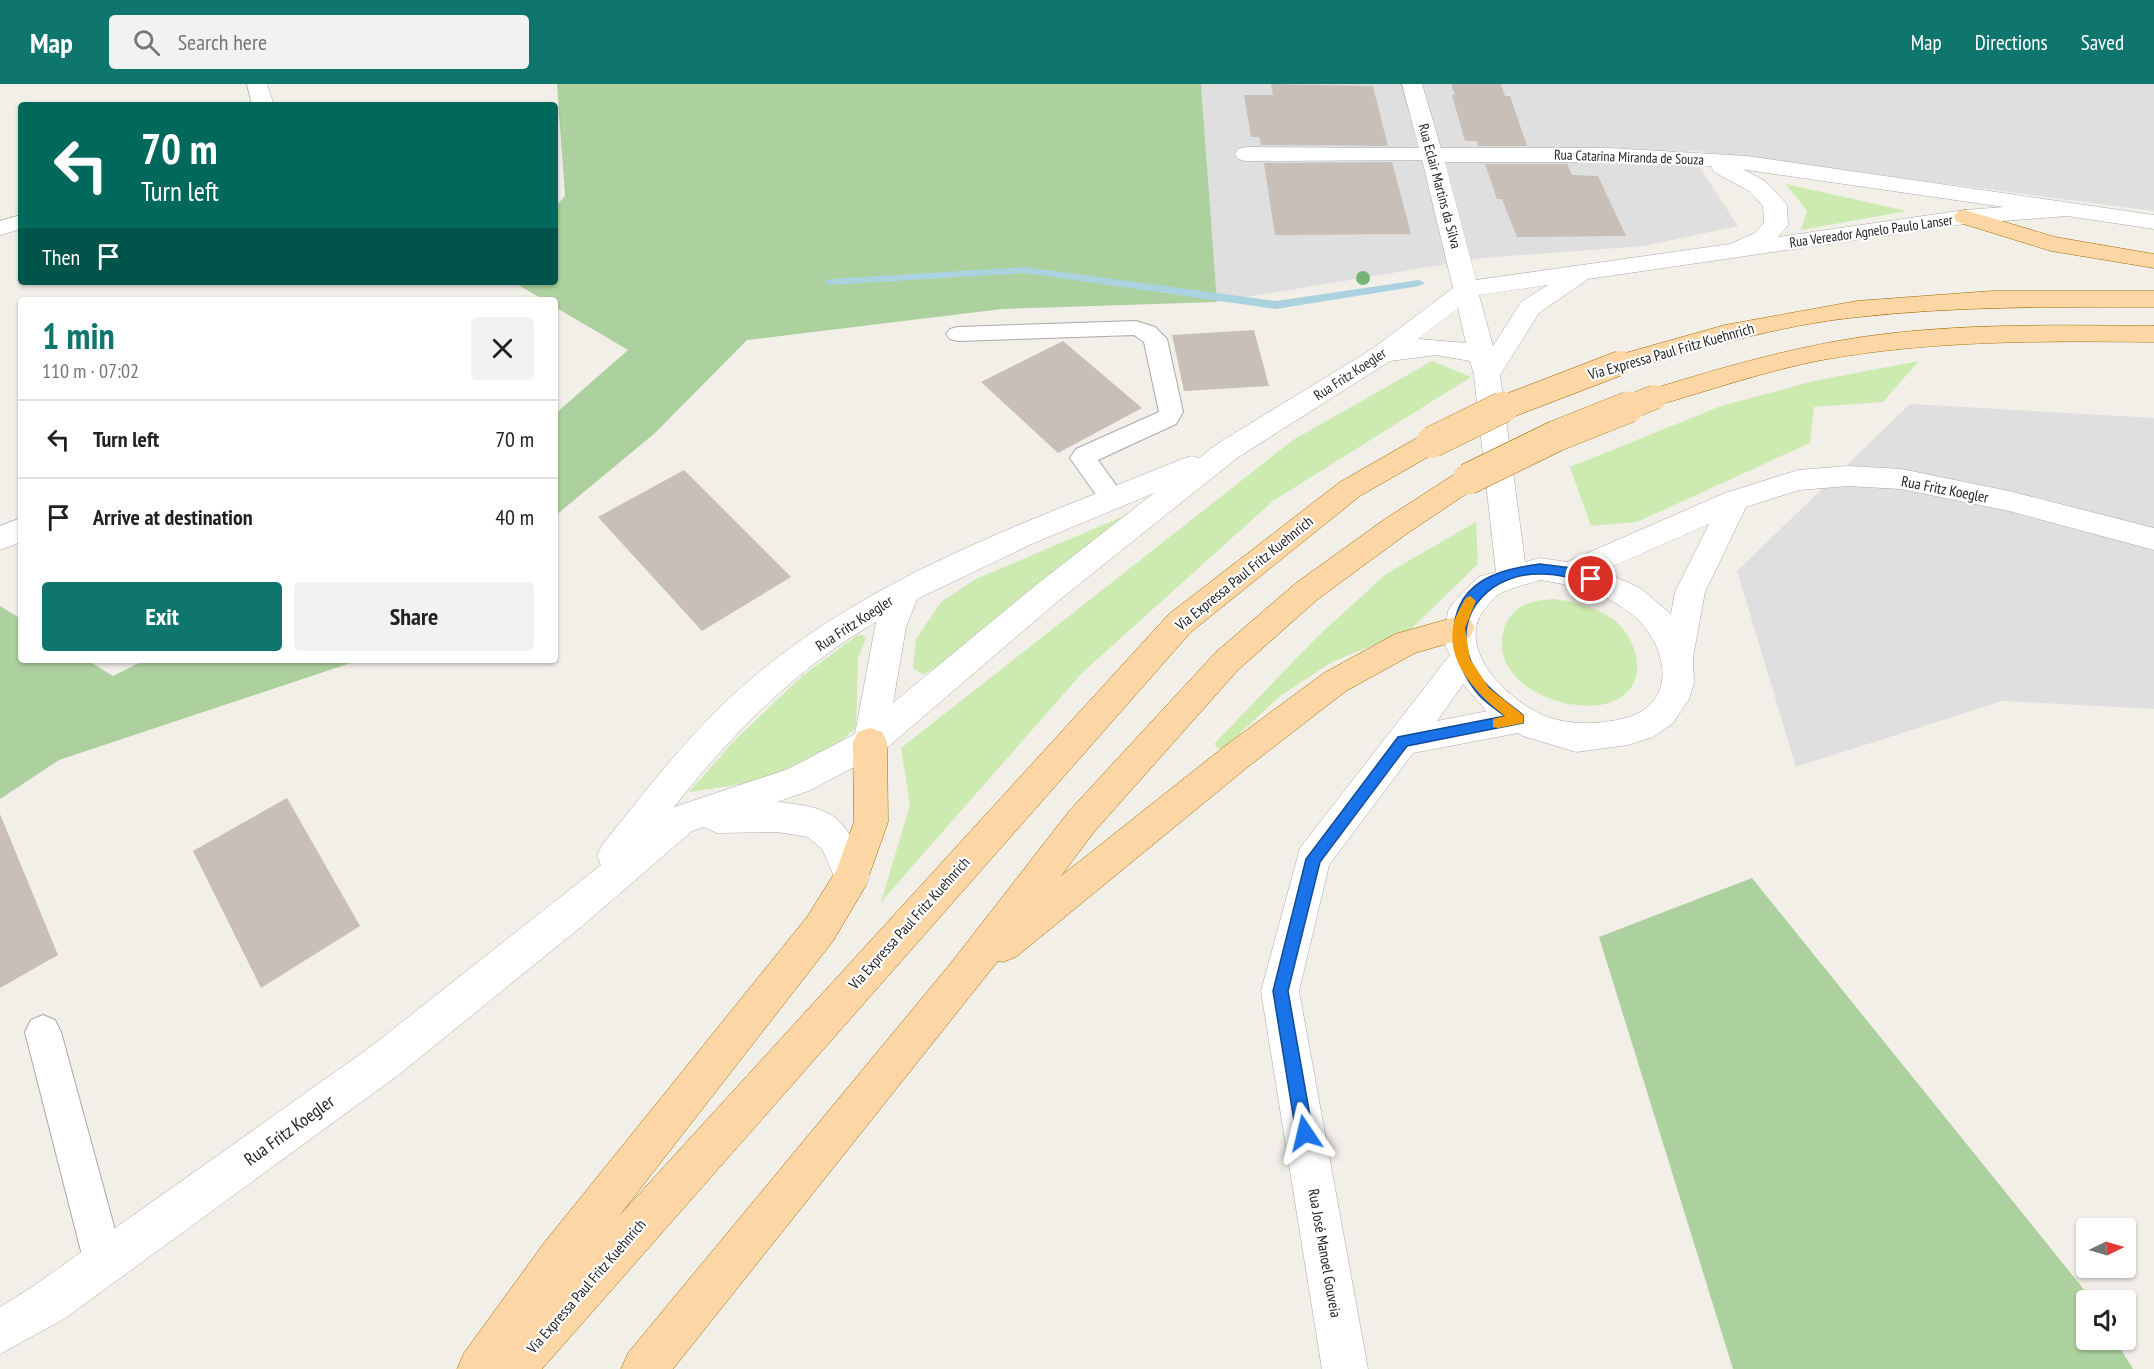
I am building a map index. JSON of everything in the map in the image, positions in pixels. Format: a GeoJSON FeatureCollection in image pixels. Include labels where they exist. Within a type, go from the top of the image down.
{"type":"FeatureCollection","features":[{"type":"Feature","properties":{"kind":"main road"},"geometry":{"type":"LineString","coordinates":[[1965,217],[2051,244],[2154,261]]}},
{"type":"Feature","properties":{"kind":"main road","name":"Via Expressa Paul Fritz Kuehnrich"},"geometry":{"type":"LineString","coordinates":[[513,1369],[739,1112],[1180,623],[1350,489],[1464,424],[1516,400],[1620,363],[1725,333],[1857,309],[1992,299],[2154,299]]}},
{"type":"Feature","properties":{"kind":"main road"},"geometry":{"type":"LineString","coordinates":[[644,1369],[964,976],[1082,821],[1227,661],[1307,591],[1395,527],[1468,479],[1557,436],[1655,397],[1758,366],[1822,352],[1886,342],[2018,333],[2154,334]]}},
{"type":"Feature","properties":{"kind":"main road"},"geometry":{"type":"LineString","coordinates":[[964,976],[1237,756],[1335,682],[1406,643],[1461,644]]}},
{"type":"Feature","properties":{"kind":"main road"},"geometry":{"type":"LineString","coordinates":[[480,1369],[559,1258],[820,929],[852,876],[871,822],[870,742]]}},
{"type":"Feature","properties":{"kind":"street"},"geometry":{"type":"LineString","coordinates":[[257,84],[262,102]]}},
{"type":"Feature","properties":{"kind":"street","name":"Rua Eclair Martins da Silva"},"geometry":{"type":"LineString","coordinates":[[1412,84],[1485,365],[1511,573]]}},
{"type":"Feature","properties":{"kind":"street","name":"Rua Catarina Miranda de Souza"},"geometry":{"type":"LineString","coordinates":[[1246,154],[1609,154],[1692,158],[2067,209]]}},
{"type":"Feature","properties":{"kind":"street"},"geometry":{"type":"LineString","coordinates":[[1692,158],[1727,169],[1757,186],[1774,205],[1776,225],[1763,238],[1729,251]]}},
{"type":"Feature","properties":{"kind":"street","name":"Rua Catarina Miranda de Souza"},"geometry":{"type":"LineString","coordinates":[[1824,175],[1965,217]]}},
{"type":"Feature","properties":{"kind":"street","name":"Rua Vereador Agnelo Paulo Lanser"},"geometry":{"type":"LineString","coordinates":[[1467,289],[1965,217],[2067,209],[2154,222]]}},
{"type":"Feature","properties":{"kind":"street"},"geometry":{"type":"LineString","coordinates":[[0,228],[18,223]]}},
{"type":"Feature","properties":{"kind":"street","name":"Rua Vereador Agnelo Paulo Lanser"},"geometry":{"type":"LineString","coordinates":[[1485,365],[1530,308],[1588,271]]}},
{"type":"Feature","properties":{"kind":"street","name":"Rua Fritz Koegler"},"geometry":{"type":"LineString","coordinates":[[0,1332],[104,1263],[383,1062],[567,915],[680,820],[799,780],[870,742],[1047,593],[1227,451],[1381,355],[1467,289]]}},
{"type":"Feature","properties":{"kind":"street"},"geometry":{"type":"LineString","coordinates":[[1381,355],[1411,347],[1438,345],[1485,365]]}},
{"type":"Feature","properties":{"kind":"street","name":"Rua Fritz Koegler"},"geometry":{"type":"LineString","coordinates":[[567,915],[681,773],[761,689],[831,635],[905,590],[963,561],[1227,451]]}},
{"type":"Feature","properties":{"kind":"street","name":"Rua Fritz Koegler"},"geometry":{"type":"LineString","coordinates":[[1572,572],[1735,500],[1798,480],[1848,476],[1900,479],[2010,501],[2154,539]]}},
{"type":"Feature","properties":{"kind":"street"},"geometry":{"type":"LineString","coordinates":[[1680,654],[1667,630],[1643,605],[1611,586],[1572,572],[1540,569],[1511,573],[1485,585],[1467,604],[1461,644],[1484,692],[1518,719],[1561,735],[1606,738],[1644,727],[1663,712],[1676,691],[1681,674],[1680,654],[1690,592],[1735,500]]}},
{"type":"Feature","properties":{"kind":"street"},"geometry":{"type":"LineString","coordinates":[[0,539],[18,530]]}},
{"type":"Feature","properties":{"kind":"street"},"geometry":{"type":"LineString","coordinates":[[870,742],[890,627],[905,590]]}},
{"type":"Feature","properties":{"kind":"street","name":"Rua José Manoel Gouveia"},"geometry":{"type":"LineString","coordinates":[[1345,1369],[1280,991],[1313,859],[1403,741],[1427,705],[1461,644]]}},
{"type":"Feature","properties":{"kind":"street"},"geometry":{"type":"LineString","coordinates":[[1403,741],[1518,719]]}},
{"type":"Feature","properties":{"kind":"street"},"geometry":{"type":"LineString","coordinates":[[680,820],[770,816],[803,820],[831,834],[852,876]]}},
{"type":"Feature","properties":{"kind":"lane"},"geometry":{"type":"LineString","coordinates":[[958,333],[1136,328],[1147,332],[1155,339],[1171,412],[1167,418],[1085,455],[1083,458],[1087,467],[1113,499]]}},
{"type":"Feature","properties":{"kind":"lane"},"geometry":{"type":"LineString","coordinates":[[43,1032],[104,1263]]}},
{"type":"Feature","properties":{"kind":"shaded area"},"geometry":{"type":"Polygon","coordinates":[[[1201,84],[2154,84],[2154,211],[1688,150],[1738,226],[1644,246],[1483,258],[1217,302],[1201,84]]]}},
{"type":"Feature","properties":{"kind":"shaded area"},"geometry":{"type":"Polygon","coordinates":[[[1910,404],[2154,418],[2154,709],[2002,701],[1796,767],[1737,571],[1910,404]]]}},
{"type":"Feature","properties":{"kind":"green space"},"geometry":{"type":"Polygon","coordinates":[[[557,84],[1201,84],[1217,302],[1002,309],[747,340],[655,433],[558,514],[558,411],[628,350],[558,309],[558,297],[539,297],[518,285],[558,285],[558,204],[565,196],[557,84]]]}},
{"type":"Feature","properties":{"kind":"green space"},"geometry":{"type":"Polygon","coordinates":[[[1786,184],[1907,211],[1801,230],[1807,211],[1786,184]]]}},
{"type":"Feature","properties":{"kind":"green space"},"geometry":{"type":"Polygon","coordinates":[[[1432,361],[1471,377],[1273,501],[1082,673],[881,902],[910,805],[901,748],[1293,440],[1432,361]]]}},
{"type":"Feature","properties":{"kind":"green space"},"geometry":{"type":"Polygon","coordinates":[[[1919,361],[1883,402],[1814,407],[1810,443],[1637,522],[1591,526],[1570,467],[1721,406],[1814,381],[1919,361]]]}},
{"type":"Feature","properties":{"kind":"green space"},"geometry":{"type":"Polygon","coordinates":[[[1131,513],[942,664],[923,675],[913,668],[916,639],[941,602],[976,579],[1131,513]]]}},
{"type":"Feature","properties":{"kind":"green space"},"geometry":{"type":"Polygon","coordinates":[[[1476,522],[1478,564],[1410,630],[1332,662],[1280,696],[1221,751],[1214,744],[1317,637],[1386,574],[1476,522]]]}},
{"type":"Feature","properties":{"kind":"green space"},"geometry":{"type":"Polygon","coordinates":[[[1554,599],[1596,610],[1620,625],[1634,648],[1637,661],[1637,674],[1633,685],[1625,695],[1612,702],[1594,706],[1573,705],[1553,700],[1534,691],[1518,679],[1507,664],[1502,646],[1508,619],[1524,605],[1554,599]]]}},
{"type":"Feature","properties":{"kind":"green space"},"geometry":{"type":"Polygon","coordinates":[[[0,606],[18,617],[18,663],[92,663],[113,676],[139,663],[351,663],[59,760],[0,799],[0,606]]]}},
{"type":"Feature","properties":{"kind":"green space"},"geometry":{"type":"Polygon","coordinates":[[[863,635],[866,638],[858,658],[856,728],[833,748],[757,782],[689,792],[733,742],[801,677],[856,636],[863,635]]]}},
{"type":"Feature","properties":{"kind":"green space"},"geometry":{"type":"Polygon","coordinates":[[[1752,878],[2084,1290],[2076,1290],[2076,1350],[2121,1350],[2133,1369],[1733,1369],[1599,937],[1752,878]]]}},
{"type":"Feature","properties":{"kind":"building"},"geometry":{"type":"Polygon","coordinates":[[[1271,84],[1373,86],[1388,146],[1261,145],[1259,137],[1251,137],[1244,95],[1273,95],[1271,84]]]}},
{"type":"Feature","properties":{"kind":"building"},"geometry":{"type":"Polygon","coordinates":[[[1451,84],[1501,84],[1505,96],[1510,96],[1527,146],[1478,146],[1477,141],[1465,141],[1451,84]]]}},
{"type":"Feature","properties":{"kind":"building"},"geometry":{"type":"Polygon","coordinates":[[[1392,162],[1411,234],[1275,235],[1264,163],[1392,162]]]}},
{"type":"Feature","properties":{"kind":"building"},"geometry":{"type":"Polygon","coordinates":[[[1485,164],[1567,164],[1572,175],[1598,176],[1626,236],[1517,237],[1502,199],[1497,199],[1485,164]]]}},
{"type":"Feature","properties":{"kind":"building"},"geometry":{"type":"Polygon","coordinates":[[[1254,330],[1269,386],[1184,391],[1172,335],[1254,330]]]}},
{"type":"Feature","properties":{"kind":"building"},"geometry":{"type":"Polygon","coordinates":[[[1063,341],[1142,408],[1058,453],[981,382],[1063,341]]]}},
{"type":"Feature","properties":{"kind":"building"},"geometry":{"type":"Polygon","coordinates":[[[684,470],[791,577],[702,631],[598,517],[684,470]]]}},
{"type":"Feature","properties":{"kind":"building"},"geometry":{"type":"Polygon","coordinates":[[[287,798],[360,926],[261,988],[193,851],[287,798]]]}},
{"type":"Feature","properties":{"kind":"building"},"geometry":{"type":"Polygon","coordinates":[[[0,814],[58,955],[0,988],[0,814]]]}},
{"type":"Feature","properties":{"kind":"waterway"},"geometry":{"type":"LineString","coordinates":[[830,282],[1025,270],[1276,305],[1419,283]]}},
{"type":"Feature","properties":{"kind":"slow traffic"},"geometry":{"type":"LineString","coordinates":[[1470,601],[1459,628],[1464,660],[1484,692],[1518,719],[1498,723]]}},
{"type":"Feature","properties":{"kind":"route"},"geometry":{"type":"LineString","coordinates":[[1305,1133],[1280,991],[1313,859],[1403,741],[1518,719],[1484,692],[1464,660],[1459,628],[1467,604],[1485,585],[1511,573],[1540,569],[1572,572],[1591,579]]}}]}
